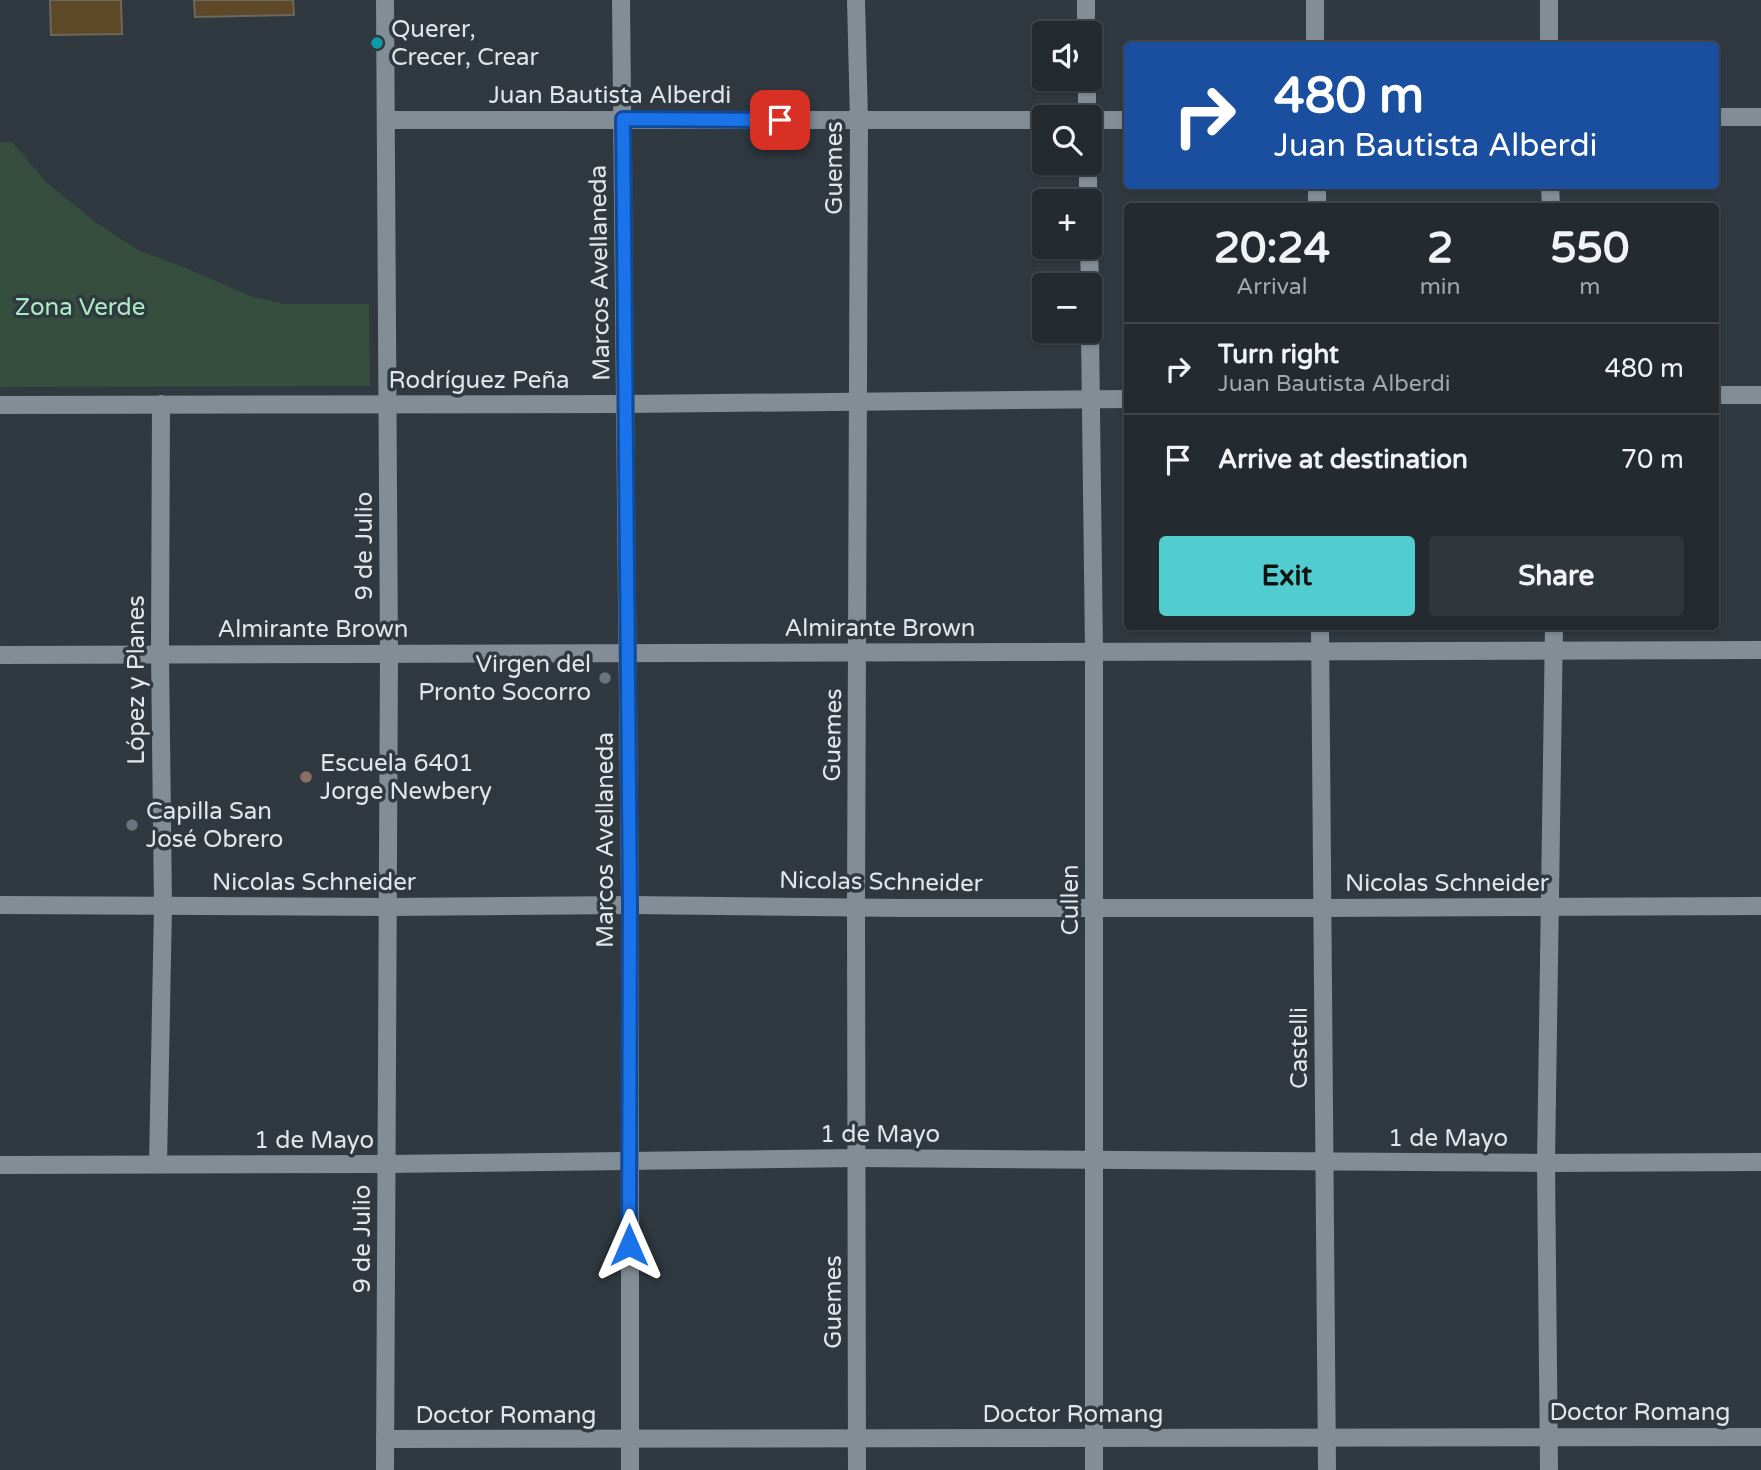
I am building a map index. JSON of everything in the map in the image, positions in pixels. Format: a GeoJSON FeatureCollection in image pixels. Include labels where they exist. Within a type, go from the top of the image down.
{"type":"FeatureCollection","features":[{"type":"Feature","properties":{"kind":"street","name":"9 de Julio"},"geometry":{"type":"LineString","coordinates":[[385,1470],[389,653],[386,0]]}},
{"type":"Feature","properties":{"kind":"street","name":"Marcos Avellaneda"},"geometry":{"type":"LineString","coordinates":[[621,0],[630,905],[630,1470]]}},
{"type":"Feature","properties":{"kind":"street","name":"Guemes"},"geometry":{"type":"LineString","coordinates":[[856,0],[859,120],[856,906],[858,1470]]}},
{"type":"Feature","properties":{"kind":"street"},"geometry":{"type":"LineString","coordinates":[[1086,0],[1086,21]]}},
{"type":"Feature","properties":{"kind":"street"},"geometry":{"type":"LineString","coordinates":[[1315,0],[1315,42]]}},
{"type":"Feature","properties":{"kind":"street"},"geometry":{"type":"LineString","coordinates":[[1549,0],[1549,42]]}},
{"type":"Feature","properties":{"kind":"street"},"geometry":{"type":"LineString","coordinates":[[1719,117],[1761,117]]}},
{"type":"Feature","properties":{"kind":"street"},"geometry":{"type":"LineString","coordinates":[[1102,119],[1124,120]]}},
{"type":"Feature","properties":{"kind":"street","name":"Juan Bautista Alberdi"},"geometry":{"type":"LineString","coordinates":[[386,120],[1032,120]]}},
{"type":"Feature","properties":{"kind":"street","name":"Cullen"},"geometry":{"type":"LineString","coordinates":[[1090,343],[1094,652],[1094,1470]]}},
{"type":"Feature","properties":{"kind":"street"},"geometry":{"type":"LineString","coordinates":[[1719,395],[1761,395]]}},
{"type":"Feature","properties":{"kind":"street","name":"Rodríguez Peña"},"geometry":{"type":"LineString","coordinates":[[0,405],[626,404],[1124,399]]}},
{"type":"Feature","properties":{"kind":"street","name":"López y Planes"},"geometry":{"type":"LineString","coordinates":[[158,1164],[163,906],[161,404]]}},
{"type":"Feature","properties":{"kind":"street","name":"Castelli"},"geometry":{"type":"LineString","coordinates":[[1320,630],[1327,1470]]}},
{"type":"Feature","properties":{"kind":"street"},"geometry":{"type":"LineString","coordinates":[[1549,1470],[1546,1163],[1554,630]]}},
{"type":"Feature","properties":{"kind":"street","name":"Almirante Brown"},"geometry":{"type":"LineString","coordinates":[[0,655],[1761,650]]}},
{"type":"Feature","properties":{"kind":"street","name":"Nicolas Schneider"},"geometry":{"type":"LineString","coordinates":[[0,905],[1094,908],[1761,906]]}},
{"type":"Feature","properties":{"kind":"street","name":"1 de Mayo"},"geometry":{"type":"LineString","coordinates":[[0,1164],[386,1164],[858,1158],[1761,1162]]}},
{"type":"Feature","properties":{"kind":"street","name":"Doctor Romang"},"geometry":{"type":"LineString","coordinates":[[386,1439],[1761,1437]]}},
{"type":"Feature","properties":{"kind":"green space","name":"Zona Verde"},"geometry":{"type":"Polygon","coordinates":[[[0,142],[12,142],[47,183],[94,221],[138,250],[250,296],[285,304],[369,304],[370,386],[0,387],[0,142]]]}},
{"type":"Feature","properties":{"kind":"building"},"geometry":{"type":"Polygon","coordinates":[[[50,0],[121,0],[122,34],[51,35],[50,0]]]}},
{"type":"Feature","properties":{"kind":"building"},"geometry":{"type":"Polygon","coordinates":[[[194,0],[293,0],[294,15],[195,17],[194,0]]]}},
{"type":"Feature","properties":{"kind":"place","name":"Querer, Crecer, Crear"},"geometry":{"type":"Point","coordinates":[377,43]}},
{"type":"Feature","properties":{"kind":"place","name":"Virgen del Pronto Socorro"},"geometry":{"type":"Point","coordinates":[605,678]}},
{"type":"Feature","properties":{"kind":"place","name":"Escuela 6401 Jorge Newbery"},"geometry":{"type":"Point","coordinates":[306,777]}},
{"type":"Feature","properties":{"kind":"place","name":"Capilla San José Obrero"},"geometry":{"type":"Point","coordinates":[132,825]}},
{"type":"Feature","properties":{"kind":"route"},"geometry":{"type":"LineString","coordinates":[[629,1245],[630,905],[623,119],[780,120]]}}]}
